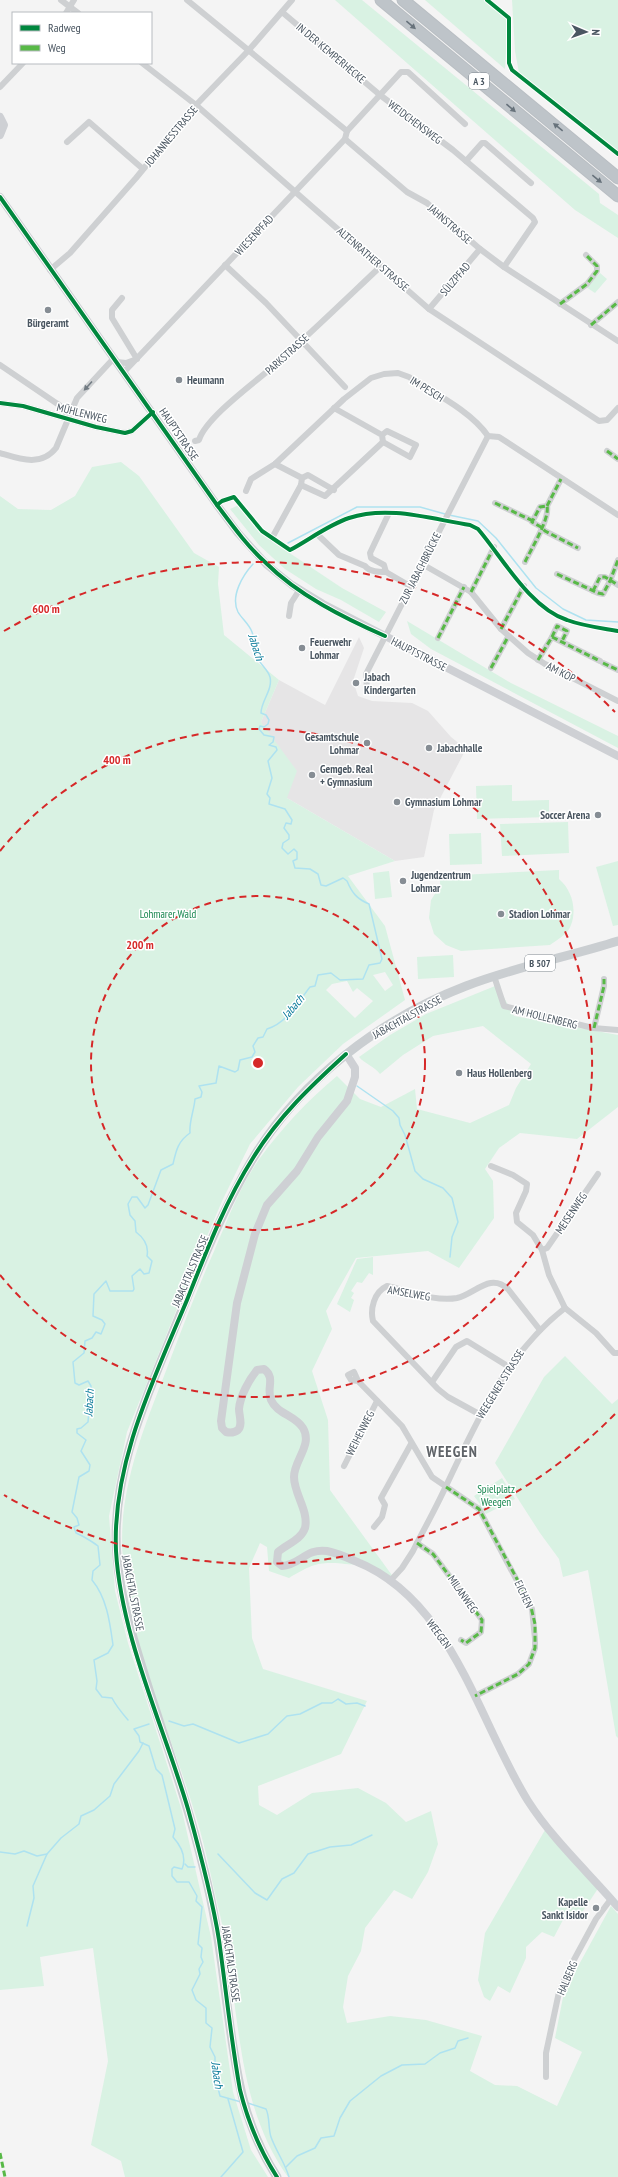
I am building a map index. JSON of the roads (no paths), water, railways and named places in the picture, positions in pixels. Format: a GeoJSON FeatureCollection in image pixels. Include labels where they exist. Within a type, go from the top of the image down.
{"type":"FeatureCollection","features":[{"type":"Feature","properties":{"kind":"highway","name":"A 3"},"geometry":{"type":"LineString","coordinates":[[382,0],[618,196]]}},
{"type":"Feature","properties":{"kind":"highway","name":"A 3"},"geometry":{"type":"LineString","coordinates":[[403,0],[618,178]]}},
{"type":"Feature","properties":{"kind":"highway"},"geometry":{"type":"LineString","coordinates":[[588,152],[618,170]]}},
{"type":"Feature","properties":{"kind":"main road","name":"JABACHTALSTRASSE"},"geometry":{"type":"LineString","coordinates":[[277,2177],[259,2147],[246,2113],[240,2090],[218,1937],[205,1872],[188,1807],[131,1634],[126,1612],[116,1555],[117,1513],[133,1434],[169,1342],[230,1201],[252,1158],[294,1103],[346,1054],[390,1023],[419,1007],[464,987],[494,976],[618,941]]}},
{"type":"Feature","properties":{"kind":"street"},"geometry":{"type":"LineString","coordinates":[[61,0],[77,12]]}},
{"type":"Feature","properties":{"kind":"street"},"geometry":{"type":"LineString","coordinates":[[67,12],[74,0]]}},
{"type":"Feature","properties":{"kind":"street"},"geometry":{"type":"LineString","coordinates":[[187,0],[248,51],[312,100],[347,131]]}},
{"type":"Feature","properties":{"kind":"street","name":"JOHANNESSTRASSE"},"geometry":{"type":"LineString","coordinates":[[50,270],[70,253],[196,105],[248,51],[292,0]]}},
{"type":"Feature","properties":{"kind":"street","name":"IN DER KEMPERHECKE"},"geometry":{"type":"LineString","coordinates":[[282,12],[380,95]]}},
{"type":"Feature","properties":{"kind":"street"},"geometry":{"type":"LineString","coordinates":[[0,87],[22,64]]}},
{"type":"Feature","properties":{"kind":"street","name":"ALTENRATHER STRASSE"},"geometry":{"type":"LineString","coordinates":[[143,64],[196,105],[429,309],[599,421],[607,420],[618,408]]}},
{"type":"Feature","properties":{"kind":"street","name":"WEIDCHENSWEG"},"geometry":{"type":"LineString","coordinates":[[465,124],[404,71],[401,72],[380,95],[466,161],[524,210],[535,222],[504,267]]}},
{"type":"Feature","properties":{"kind":"street","name":"WIESENPFAD"},"geometry":{"type":"LineString","coordinates":[[124,372],[345,138],[347,131],[380,95]]}},
{"type":"Feature","properties":{"kind":"street"},"geometry":{"type":"LineString","coordinates":[[0,117],[4,126],[0,135]]}},
{"type":"Feature","properties":{"kind":"street"},"geometry":{"type":"LineString","coordinates":[[67,142],[89,122],[143,169]]}},
{"type":"Feature","properties":{"kind":"street","name":"JAHNSTRASSE"},"geometry":{"type":"LineString","coordinates":[[345,138],[407,192],[441,214],[480,249],[504,267],[591,325],[618,341]]}},
{"type":"Feature","properties":{"kind":"street"},"geometry":{"type":"LineString","coordinates":[[466,161],[482,143],[485,143],[531,183]]}},
{"type":"Feature","properties":{"kind":"street","name":"HAUPTSTRASSE"},"geometry":{"type":"LineString","coordinates":[[0,197],[50,270],[116,360],[238,533],[267,565],[300,589],[342,615],[618,756]]}},
{"type":"Feature","properties":{"kind":"street","name":"SÜLZPFAD"},"geometry":{"type":"LineString","coordinates":[[429,309],[480,249]]}},
{"type":"Feature","properties":{"kind":"street"},"geometry":{"type":"LineString","coordinates":[[560,304],[587,284],[598,271],[597,266],[586,255]]}},
{"type":"Feature","properties":{"kind":"street"},"geometry":{"type":"LineString","coordinates":[[225,265],[302,340],[345,387]]}},
{"type":"Feature","properties":{"kind":"street","name":"PARKSTRASSE"},"geometry":{"type":"LineString","coordinates":[[195,441],[199,440],[202,431],[215,417],[302,340],[381,266]]}},
{"type":"Feature","properties":{"kind":"street"},"geometry":{"type":"LineString","coordinates":[[0,453],[30,460],[46,459],[56,448],[77,398],[116,360],[126,363],[137,359],[112,318],[112,310],[122,298]]}},
{"type":"Feature","properties":{"kind":"street"},"geometry":{"type":"LineString","coordinates":[[591,325],[618,302]]}},
{"type":"Feature","properties":{"kind":"street"},"geometry":{"type":"LineString","coordinates":[[0,365],[62,407],[65,410],[68,419]]}},
{"type":"Feature","properties":{"kind":"street","name":"IM PESCH"},"geometry":{"type":"LineString","coordinates":[[246,491],[251,478],[275,464],[334,408],[372,378],[384,374],[398,373],[409,377],[472,418],[482,427],[488,436]]}},
{"type":"Feature","properties":{"kind":"street","name":"MÜHLENWEG"},"geometry":{"type":"LineString","coordinates":[[0,403],[23,406],[124,433],[132,431],[153,412]]}},
{"type":"Feature","properties":{"kind":"street"},"geometry":{"type":"LineString","coordinates":[[301,485],[325,496],[334,490],[383,438],[387,431],[416,445],[410,457],[383,438],[334,408]]}},
{"type":"Feature","properties":{"kind":"street"},"geometry":{"type":"LineString","coordinates":[[488,436],[499,437],[561,479],[617,513]]}},
{"type":"Feature","properties":{"kind":"street","name":"ZUR JABACHBRÜCKE"},"geometry":{"type":"LineString","coordinates":[[366,689],[366,674],[488,436]]}},
{"type":"Feature","properties":{"kind":"street"},"geometry":{"type":"LineString","coordinates":[[606,451],[618,459]]}},
{"type":"Feature","properties":{"kind":"street"},"geometry":{"type":"LineString","coordinates":[[275,464],[302,478]]}},
{"type":"Feature","properties":{"kind":"street"},"geometry":{"type":"LineString","coordinates":[[302,478],[308,475],[334,490]]}},
{"type":"Feature","properties":{"kind":"street"},"geometry":{"type":"LineString","coordinates":[[272,538],[301,485],[302,478]]}},
{"type":"Feature","properties":{"kind":"street"},"geometry":{"type":"LineString","coordinates":[[525,562],[548,512],[546,506],[561,479]]}},
{"type":"Feature","properties":{"kind":"street"},"geometry":{"type":"LineString","coordinates":[[495,503],[533,521],[532,522],[541,526],[545,531],[578,548]]}},
{"type":"Feature","properties":{"kind":"street"},"geometry":{"type":"LineString","coordinates":[[533,521],[540,507],[546,506]]}},
{"type":"Feature","properties":{"kind":"street"},"geometry":{"type":"LineString","coordinates":[[365,566],[389,513]]}},
{"type":"Feature","properties":{"kind":"street"},"geometry":{"type":"LineString","coordinates":[[318,535],[339,555],[376,572],[386,572],[410,586]]}},
{"type":"Feature","properties":{"kind":"street"},"geometry":{"type":"LineString","coordinates":[[471,592],[494,547]]}},
{"type":"Feature","properties":{"kind":"street"},"geometry":{"type":"LineString","coordinates":[[370,553],[371,558],[384,565],[386,572]]}},
{"type":"Feature","properties":{"kind":"street"},"geometry":{"type":"LineString","coordinates":[[557,574],[593,591],[603,594],[618,560]]}},
{"type":"Feature","properties":{"kind":"street","name":"AM KOP"},"geometry":{"type":"LineString","coordinates":[[422,564],[471,592],[508,637],[538,660],[618,701]]}},
{"type":"Feature","properties":{"kind":"street"},"geometry":{"type":"LineString","coordinates":[[593,591],[600,577],[605,577],[618,585]]}},
{"type":"Feature","properties":{"kind":"street"},"geometry":{"type":"LineString","coordinates":[[501,629],[524,586]]}},
{"type":"Feature","properties":{"kind":"street"},"geometry":{"type":"LineString","coordinates":[[438,638],[464,587]]}},
{"type":"Feature","properties":{"kind":"street"},"geometry":{"type":"LineString","coordinates":[[289,616],[291,603],[300,589]]}},
{"type":"Feature","properties":{"kind":"street"},"geometry":{"type":"LineString","coordinates":[[538,660],[557,626],[567,631],[562,641]]}},
{"type":"Feature","properties":{"kind":"street"},"geometry":{"type":"LineString","coordinates":[[491,668],[508,637]]}},
{"type":"Feature","properties":{"kind":"street"},"geometry":{"type":"LineString","coordinates":[[552,637],[618,670]]}},
{"type":"Feature","properties":{"kind":"street","name":"AM HOLLENBERG"},"geometry":{"type":"LineString","coordinates":[[494,976],[504,1006],[526,1013],[594,1028],[618,1030]]}},
{"type":"Feature","properties":{"kind":"street","name":"AM HOLLENBERG"},"geometry":{"type":"LineString","coordinates":[[594,1028],[604,986],[604,979]]}},
{"type":"Feature","properties":{"kind":"street","name":"WEEGEN"},"geometry":{"type":"LineString","coordinates":[[346,1054],[355,1068],[355,1077],[347,1101],[318,1137],[297,1171],[267,1205],[255,1234],[237,1303],[221,1421],[222,1428],[226,1432],[237,1431],[240,1425],[240,1402],[251,1377],[257,1370],[264,1369],[269,1373],[271,1378],[269,1392],[273,1403],[281,1412],[298,1423],[306,1436],[305,1445],[295,1468],[294,1477],[304,1513],[305,1527],[298,1539],[278,1552],[277,1562],[282,1566],[288,1566],[314,1551],[325,1551],[371,1567],[391,1580],[406,1594],[438,1631],[452,1652],[528,1801],[547,1827],[611,1899]]}},
{"type":"Feature","properties":{"kind":"street"},"geometry":{"type":"LineString","coordinates":[[491,1166],[513,1174],[527,1184],[526,1191],[519,1203],[516,1218],[517,1222],[533,1235],[542,1250],[549,1275],[565,1308],[596,1333],[610,1350],[614,1353],[618,1353]]}},
{"type":"Feature","properties":{"kind":"street","name":"MEISENWEG"},"geometry":{"type":"LineString","coordinates":[[542,1250],[547,1248],[598,1174]]}},
{"type":"Feature","properties":{"kind":"street","name":"AMSELWEG"},"geometry":{"type":"LineString","coordinates":[[479,1414],[448,1397],[373,1321],[371,1314],[377,1294],[381,1289],[387,1286],[444,1299],[467,1295],[483,1284],[496,1282],[503,1284],[508,1289],[540,1330]]}},
{"type":"Feature","properties":{"kind":"street","name":"WEEGENER STRASSE"},"geometry":{"type":"LineString","coordinates":[[391,1580],[402,1568],[417,1543],[446,1487],[479,1414],[524,1346],[565,1308]]}},
{"type":"Feature","properties":{"kind":"street"},"geometry":{"type":"LineString","coordinates":[[432,1382],[456,1347],[467,1341],[509,1368]]}},
{"type":"Feature","properties":{"kind":"street","name":"WEIHENWEG"},"geometry":{"type":"LineString","coordinates":[[358,1381],[402,1426],[411,1444],[432,1477],[446,1487]]}},
{"type":"Feature","properties":{"kind":"street","name":"WEIHENWEG"},"geometry":{"type":"LineString","coordinates":[[344,1466],[377,1401]]}},
{"type":"Feature","properties":{"kind":"street"},"geometry":{"type":"LineString","coordinates":[[374,1527],[385,1506],[381,1498],[411,1444]]}},
{"type":"Feature","properties":{"kind":"street","name":"EICHEN"},"geometry":{"type":"LineString","coordinates":[[446,1487],[479,1509],[530,1603],[535,1624],[535,1648],[529,1664],[518,1674],[475,1696]]}},
{"type":"Feature","properties":{"kind":"street","name":"MILANWEG"},"geometry":{"type":"LineString","coordinates":[[417,1543],[433,1554],[482,1620],[481,1632],[466,1643],[461,1640]]}},
{"type":"Feature","properties":{"kind":"street"},"geometry":{"type":"LineString","coordinates":[[611,1899],[618,1907]]}},
{"type":"Feature","properties":{"kind":"street","name":"HALBERG"},"geometry":{"type":"LineString","coordinates":[[546,2076],[546,2053],[559,1992],[569,1969],[596,1919],[611,1899]]}},
{"type":"Feature","properties":{"kind":"waterway","name":"Jabach"},"geometry":{"type":"LineString","coordinates":[[288,543],[357,507],[420,507],[445,514]]}},
{"type":"Feature","properties":{"kind":"waterway","name":"Jabach"},"geometry":{"type":"LineString","coordinates":[[449,515],[478,521],[496,538],[536,588],[563,609],[586,620],[618,622]]}},
{"type":"Feature","properties":{"kind":"waterway","name":"Jabach"},"geometry":{"type":"LineString","coordinates":[[128,1720],[117,1707],[112,1698],[102,1697],[96,1689],[97,1681],[94,1660],[108,1653],[113,1645],[109,1620],[104,1603],[92,1580],[93,1571],[100,1565],[98,1546],[76,1533],[74,1527],[79,1525],[77,1518],[72,1512],[79,1477],[89,1471],[90,1465],[81,1451],[86,1440],[77,1433],[77,1429],[81,1428],[88,1422],[91,1386],[88,1381],[79,1385],[75,1383],[73,1362],[84,1353],[85,1341],[92,1338],[96,1332],[101,1334],[105,1324],[102,1320],[93,1316],[94,1294],[106,1281],[110,1291],[133,1291],[132,1276],[140,1269],[144,1274],[149,1273],[152,1261],[147,1256],[145,1242],[136,1232],[135,1221],[130,1215],[128,1204],[132,1197],[137,1197],[145,1208],[148,1205],[161,1170],[173,1164],[180,1143],[190,1133],[190,1124],[195,1099],[201,1097],[202,1092],[199,1086],[216,1083],[219,1066],[235,1072],[238,1070],[240,1060],[252,1057],[255,1052],[253,1046],[258,1038],[263,1037],[267,1029],[274,1026],[286,1017],[310,987],[315,986],[318,975],[331,973],[340,980],[363,979],[369,965],[380,963],[382,959],[369,904],[355,895],[347,881],[343,878],[326,886],[321,885],[318,874],[310,869],[295,868],[293,861],[297,859],[297,852],[294,849],[288,854],[282,848],[283,843],[289,839],[289,835],[284,828],[286,823],[291,824],[292,820],[285,809],[269,804],[270,798],[267,794],[272,778],[268,761],[277,750],[276,747],[269,745],[273,742],[274,737],[264,735],[259,729],[260,726],[264,727],[268,724],[269,720],[266,715],[261,713],[270,686],[270,677],[257,656],[251,629],[241,617],[236,606],[239,586],[245,574],[253,564]]}},
{"type":"Feature","properties":{"kind":"waterway"},"geometry":{"type":"LineString","coordinates":[[357,1086],[393,1111],[399,1118],[415,1171],[423,1179],[443,1188],[452,1198],[458,1222],[452,1237],[450,1257]]}},
{"type":"Feature","properties":{"kind":"waterway"},"geometry":{"type":"LineString","coordinates":[[169,1721],[184,1726],[193,1724],[239,1743],[268,1734],[287,1716],[300,1714],[322,1703],[332,1703],[338,1699],[346,1704],[357,1703],[365,1706]]}},
{"type":"Feature","properties":{"kind":"waterway","name":"Jabach"},"geometry":{"type":"LineString","coordinates":[[149,1724],[134,1729],[139,1736],[140,1742],[149,1746],[156,1769],[162,1775],[175,1829],[173,1837],[181,1848],[184,1860],[182,1869],[174,1867],[172,1869],[172,1876],[177,1882],[189,1882],[197,1896],[196,1901],[202,1907],[198,1944],[202,1948],[201,1957],[203,1962],[199,1969],[200,1974],[192,1990],[196,2000],[206,2008],[206,2023],[212,2028],[210,2047],[215,2057],[215,2076],[220,2096],[241,2102]]}},
{"type":"Feature","properties":{"kind":"waterway"},"geometry":{"type":"LineString","coordinates":[[0,1852],[15,1854],[24,1851],[37,1856],[47,1854],[61,1838],[79,1824],[81,1816],[94,1810],[110,1796],[114,1784],[139,1751],[143,1743]]}},
{"type":"Feature","properties":{"kind":"waterway"},"geometry":{"type":"LineString","coordinates":[[218,1854],[255,1893],[267,1900],[282,1879],[294,1873],[308,1854],[330,1847],[351,1845],[372,1835]]}},
{"type":"Feature","properties":{"kind":"waterway"},"geometry":{"type":"LineString","coordinates":[[27,1926],[34,1898],[33,1886],[47,1854]]}},
{"type":"Feature","properties":{"kind":"waterway"},"geometry":{"type":"LineString","coordinates":[[185,1864],[188,1867],[195,1867]]}},
{"type":"Feature","properties":{"kind":"waterway"},"geometry":{"type":"LineString","coordinates":[[286,2167],[297,2156],[315,2148],[321,2138],[334,2136],[340,2118],[350,2101],[381,2076],[402,2065],[425,2064],[440,2053],[455,2048],[458,2041],[468,2038]]}},
{"type":"Feature","properties":{"kind":"waterway"},"geometry":{"type":"LineString","coordinates":[[221,2177],[243,2152],[228,2099]]}},
{"type":"Feature","properties":{"kind":"waterway","name":"Jabach"},"geometry":{"type":"LineString","coordinates":[[248,2103],[266,2109],[271,2137],[289,2177]]}},
{"type":"Feature","properties":{"kind":"place","name":"Bürgeramt"},"geometry":{"type":"Point","coordinates":[48,310]}},
{"type":"Feature","properties":{"kind":"place","name":"Heumann"},"geometry":{"type":"Point","coordinates":[179,380]}},
{"type":"Feature","properties":{"kind":"place","name":"Feuerwehr Lohmar"},"geometry":{"type":"Point","coordinates":[302,648]}},
{"type":"Feature","properties":{"kind":"place","name":"Jabach Kindergarten"},"geometry":{"type":"Point","coordinates":[356,683]}},
{"type":"Feature","properties":{"kind":"place","name":"Gesamtschule Lohmar"},"geometry":{"type":"Point","coordinates":[367,743]}},
{"type":"Feature","properties":{"kind":"place","name":"Jabachhalle"},"geometry":{"type":"Point","coordinates":[429,748]}},
{"type":"Feature","properties":{"kind":"place","name":"Gemgeb. Real + Gymnasium"},"geometry":{"type":"Point","coordinates":[312,775]}},
{"type":"Feature","properties":{"kind":"place","name":"Gymnasium Lohmar"},"geometry":{"type":"Point","coordinates":[397,802]}},
{"type":"Feature","properties":{"kind":"place","name":"Soccer Arena"},"geometry":{"type":"Point","coordinates":[598,815]}},
{"type":"Feature","properties":{"kind":"place","name":"Jugendzentrum Lohmar"},"geometry":{"type":"Point","coordinates":[403,881]}},
{"type":"Feature","properties":{"kind":"place","name":"Stadion Lohmar"},"geometry":{"type":"Point","coordinates":[501,914]}},
{"type":"Feature","properties":{"kind":"place","name":"Haus Hollenberg"},"geometry":{"type":"Point","coordinates":[459,1073]}},
{"type":"Feature","properties":{"kind":"place","name":"Kapelle Sankt Isidor"},"geometry":{"type":"Point","coordinates":[596,1908]}},
{"type":"Feature","properties":{"kind":"district","name":"WEEGEN"},"geometry":{"type":"Point","coordinates":[452,1452]}},
{"type":"Feature","properties":{"kind":"park label","name":"Lohmarer Wald"},"geometry":{"type":"Point","coordinates":[168,914]}},
{"type":"Feature","properties":{"kind":"park label","name":"Spielplatz Weegen"},"geometry":{"type":"Point","coordinates":[496,1495]}}]}
